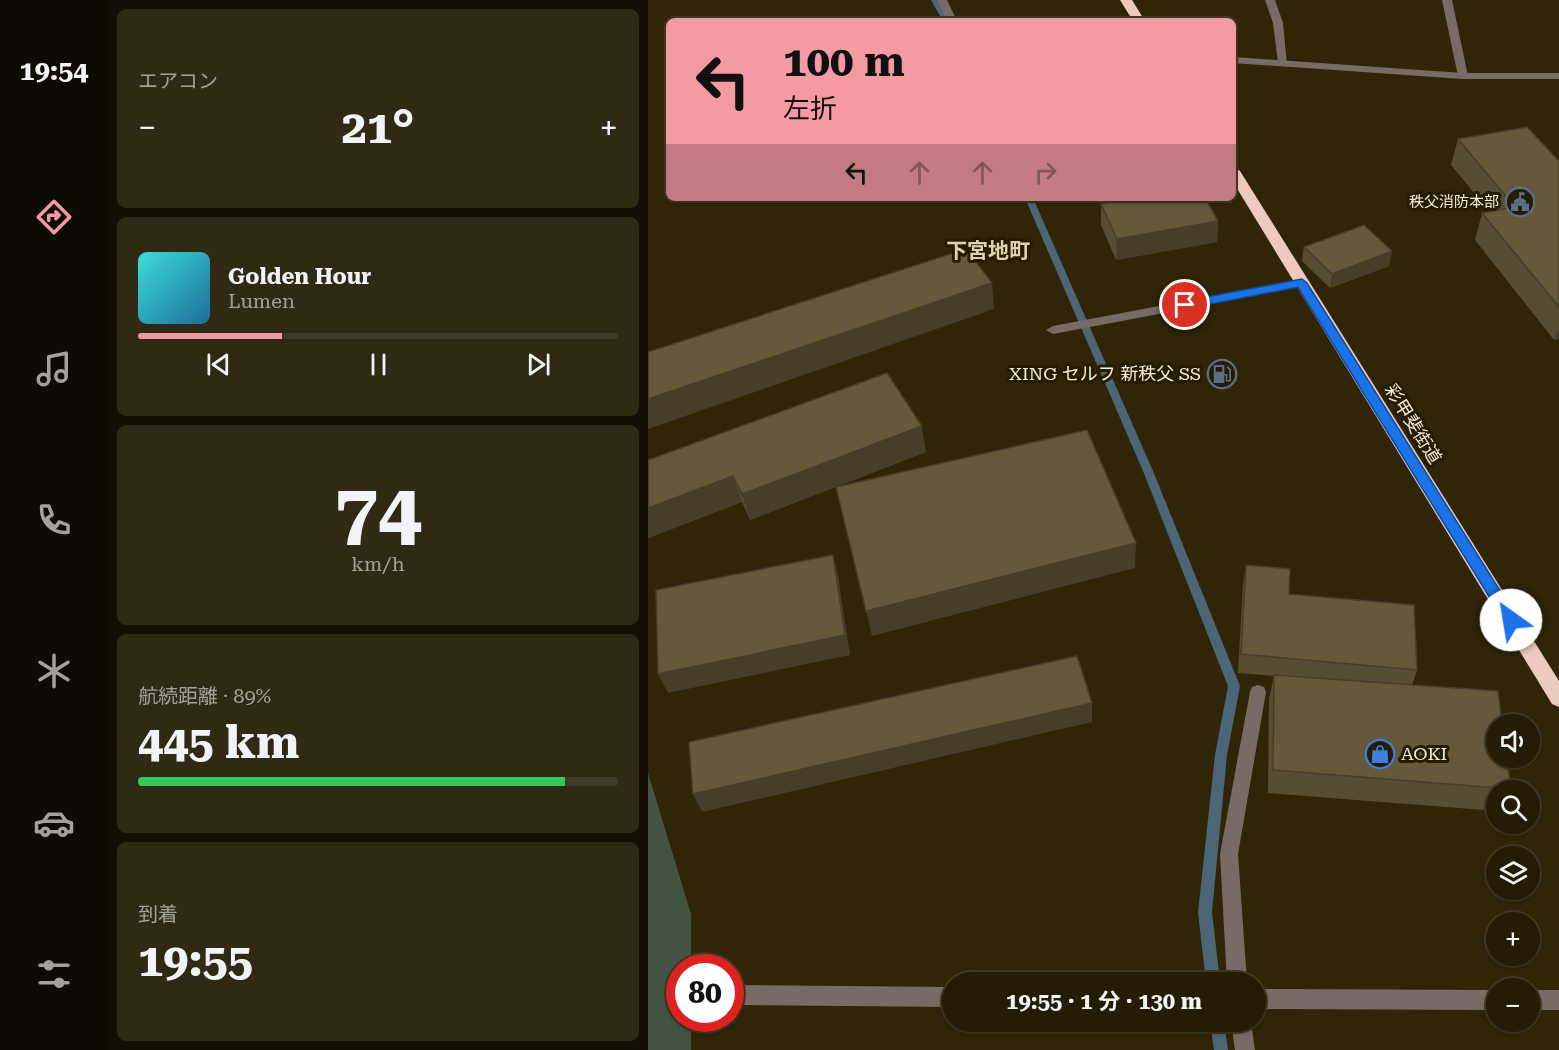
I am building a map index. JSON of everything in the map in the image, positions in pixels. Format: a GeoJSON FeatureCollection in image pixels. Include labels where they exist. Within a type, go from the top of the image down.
{"type":"FeatureCollection","features":[{"type":"Feature","properties":{"kind":"highway"},"geometry":{"type":"LineString","coordinates":[[1126,0],[1137,18]]}},
{"type":"Feature","properties":{"kind":"highway","name":"彩甲斐街道"},"geometry":{"type":"LineString","coordinates":[[1236,176],[1559,698]]}},
{"type":"Feature","properties":{"kind":"street"},"geometry":{"type":"LineString","coordinates":[[942,0],[951,18]]}},
{"type":"Feature","properties":{"kind":"street"},"geometry":{"type":"LineString","coordinates":[[1270,0],[1278,23],[1283,63]]}},
{"type":"Feature","properties":{"kind":"street"},"geometry":{"type":"LineString","coordinates":[[1447,0],[1463,76]]}},
{"type":"Feature","properties":{"kind":"street"},"geometry":{"type":"LineString","coordinates":[[1236,60],[1463,76],[1559,76]]}},
{"type":"Feature","properties":{"kind":"street"},"geometry":{"type":"LineString","coordinates":[[1053,330],[1302,283]]}},
{"type":"Feature","properties":{"kind":"street"},"geometry":{"type":"LineString","coordinates":[[1236,972],[1229,854],[1258,693]]}},
{"type":"Feature","properties":{"kind":"street"},"geometry":{"type":"LineString","coordinates":[[744,995],[942,997]]}},
{"type":"Feature","properties":{"kind":"street"},"geometry":{"type":"LineString","coordinates":[[1266,999],[1486,1000]]}},
{"type":"Feature","properties":{"kind":"street"},"geometry":{"type":"LineString","coordinates":[[1540,1000],[1559,1000]]}},
{"type":"Feature","properties":{"kind":"street"},"geometry":{"type":"LineString","coordinates":[[1242,1032],[1245,1050]]}},
{"type":"Feature","properties":{"kind":"green space"},"geometry":{"type":"Polygon","coordinates":[[[648,773],[691,914],[691,954],[666,954],[666,1032],[691,1032],[691,1050],[648,1050],[648,773]]]}},
{"type":"Feature","properties":{"kind":"building"},"geometry":{"type":"Polygon","coordinates":[[[1527,127],[1559,161],[1559,307],[1482,213],[1515,207],[1458,139],[1527,127]]]}},
{"type":"Feature","properties":{"kind":"building"},"geometry":{"type":"Polygon","coordinates":[[[1119,201],[1207,201],[1218,221],[1117,239],[1101,204],[1119,201]]]}},
{"type":"Feature","properties":{"kind":"building"},"geometry":{"type":"Polygon","coordinates":[[[1364,225],[1392,251],[1332,274],[1304,247],[1364,225]]]}},
{"type":"Feature","properties":{"kind":"building"},"geometry":{"type":"Polygon","coordinates":[[[966,249],[992,283],[648,399],[648,352],[966,249]]]}},
{"type":"Feature","properties":{"kind":"building"},"geometry":{"type":"Polygon","coordinates":[[[887,373],[922,426],[742,494],[733,476],[648,508],[648,460],[887,373]]]}},
{"type":"Feature","properties":{"kind":"building"},"geometry":{"type":"Polygon","coordinates":[[[1087,430],[1136,543],[866,611],[836,487],[1087,430]]]}},
{"type":"Feature","properties":{"kind":"building"},"geometry":{"type":"Polygon","coordinates":[[[833,555],[845,635],[658,674],[656,590],[833,555]]]}},
{"type":"Feature","properties":{"kind":"building"},"geometry":{"type":"Polygon","coordinates":[[[1246,565],[1290,569],[1289,594],[1414,605],[1417,670],[1241,654],[1246,565]]]}},
{"type":"Feature","properties":{"kind":"building"},"geometry":{"type":"Polygon","coordinates":[[[1077,656],[1092,703],[693,794],[689,742],[1077,656]]]}},
{"type":"Feature","properties":{"kind":"building","name":"AOKI"},"geometry":{"type":"Polygon","coordinates":[[[1274,675],[1498,691],[1501,714],[1486,714],[1486,768],[1508,768],[1510,780],[1486,780],[1486,787],[1273,770],[1274,675]]]}},
{"type":"Feature","properties":{"kind":"waterway"},"geometry":{"type":"LineString","coordinates":[[934,0],[944,18]]}},
{"type":"Feature","properties":{"kind":"waterway"},"geometry":{"type":"LineString","coordinates":[[1030,201],[1148,471],[1234,686],[1221,755],[1205,912],[1212,972]]}},
{"type":"Feature","properties":{"kind":"waterway"},"geometry":{"type":"LineString","coordinates":[[1218,1032],[1221,1050]]}},
{"type":"Feature","properties":{"kind":"place","name":"秩父消防本部"},"geometry":{"type":"Point","coordinates":[1520,202]}},
{"type":"Feature","properties":{"kind":"place","name":"XING セルフ 新秩父 SS"},"geometry":{"type":"Point","coordinates":[1222,374]}},
{"type":"Feature","properties":{"kind":"place","name":"AOKI"},"geometry":{"type":"Point","coordinates":[1380,754]}},
{"type":"Feature","properties":{"kind":"district","name":"下宮地町"},"geometry":{"type":"Point","coordinates":[988,251]}},
{"type":"Feature","properties":{"kind":"route"},"geometry":{"type":"LineString","coordinates":[[1185,305],[1302,283],[1511,620]]}}]}
